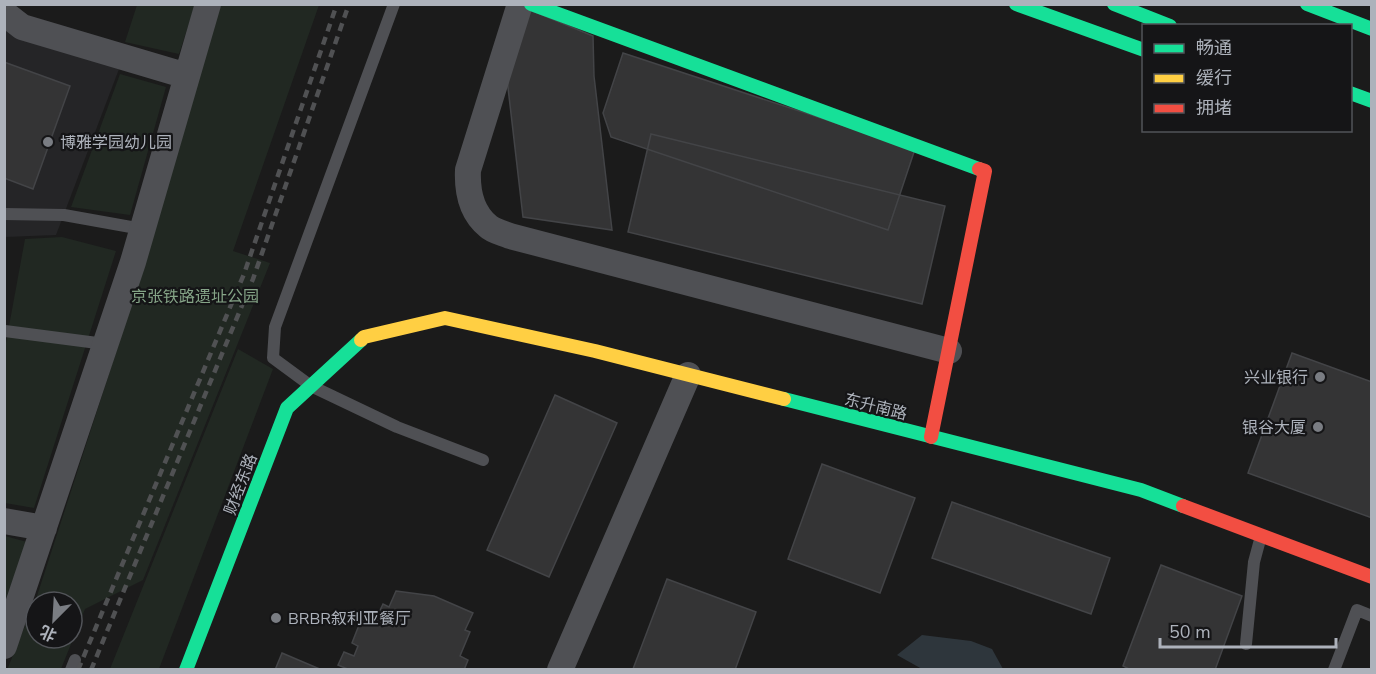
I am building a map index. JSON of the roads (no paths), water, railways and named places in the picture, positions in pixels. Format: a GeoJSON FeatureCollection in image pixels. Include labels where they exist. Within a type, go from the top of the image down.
{"type":"FeatureCollection","features":[{"type":"Feature","properties":{"kind":"main road"},"geometry":{"type":"LineString","coordinates":[[531,4],[985,171],[931,437]]}},
{"type":"Feature","properties":{"kind":"main road"},"geometry":{"type":"LineString","coordinates":[[1016,4],[1142,50]]}},
{"type":"Feature","properties":{"kind":"main road"},"geometry":{"type":"LineString","coordinates":[[1114,4],[1165,24]]}},
{"type":"Feature","properties":{"kind":"main road"},"geometry":{"type":"LineString","coordinates":[[1307,4],[1371,29]]}},
{"type":"Feature","properties":{"kind":"main road"},"geometry":{"type":"LineString","coordinates":[[1352,94],[1371,100]]}},
{"type":"Feature","properties":{"kind":"main road","name":"东升南路"},"geometry":{"type":"LineString","coordinates":[[364,337],[445,318],[595,351],[1141,490],[1371,577]]}},
{"type":"Feature","properties":{"kind":"main road","name":"财经东路"},"geometry":{"type":"LineString","coordinates":[[186,669],[287,408],[364,337]]}},
{"type":"Feature","properties":{"kind":"street"},"geometry":{"type":"LineString","coordinates":[[4,646],[142,229],[208,4]]}},
{"type":"Feature","properties":{"kind":"street"},"geometry":{"type":"LineString","coordinates":[[520,4],[468,170],[467,191],[474,208],[488,227],[510,236],[949,351]]}},
{"type":"Feature","properties":{"kind":"street"},"geometry":{"type":"LineString","coordinates":[[4,13],[22,27],[187,76]]}},
{"type":"Feature","properties":{"kind":"street"},"geometry":{"type":"LineString","coordinates":[[560,669],[688,375]]}},
{"type":"Feature","properties":{"kind":"street"},"geometry":{"type":"LineString","coordinates":[[4,521],[44,528]]}},
{"type":"Feature","properties":{"kind":"lane"},"geometry":{"type":"LineString","coordinates":[[394,4],[275,327],[273,358],[310,386],[397,427],[483,460]]}},
{"type":"Feature","properties":{"kind":"lane"},"geometry":{"type":"LineString","coordinates":[[4,214],[64,215],[142,229]]}},
{"type":"Feature","properties":{"kind":"lane"},"geometry":{"type":"LineString","coordinates":[[5,331],[105,344]]}},
{"type":"Feature","properties":{"kind":"lane"},"geometry":{"type":"LineString","coordinates":[[1246,644],[1254,562],[1261,535]]}},
{"type":"Feature","properties":{"kind":"lane"},"geometry":{"type":"LineString","coordinates":[[1334,669],[1358,610],[1371,616]]}},
{"type":"Feature","properties":{"kind":"railway"},"geometry":{"type":"LineString","coordinates":[[78,670],[244,274],[337,4]]}},
{"type":"Feature","properties":{"kind":"railway"},"geometry":{"type":"LineString","coordinates":[[91,670],[253,279],[349,4]]}},
{"type":"Feature","properties":{"kind":"place","name":"博雅学园幼儿园"},"geometry":{"type":"Point","coordinates":[48,142]}},
{"type":"Feature","properties":{"kind":"place","name":"兴业银行"},"geometry":{"type":"Point","coordinates":[1320,377]}},
{"type":"Feature","properties":{"kind":"place","name":"银谷大厦"},"geometry":{"type":"Point","coordinates":[1318,427]}},
{"type":"Feature","properties":{"kind":"place","name":"BRBR叙利亚餐厅"},"geometry":{"type":"Point","coordinates":[276,618]}},
{"type":"Feature","properties":{"kind":"park label","name":"京张铁路遗址公园"},"geometry":{"type":"Point","coordinates":[195,296]}}]}
